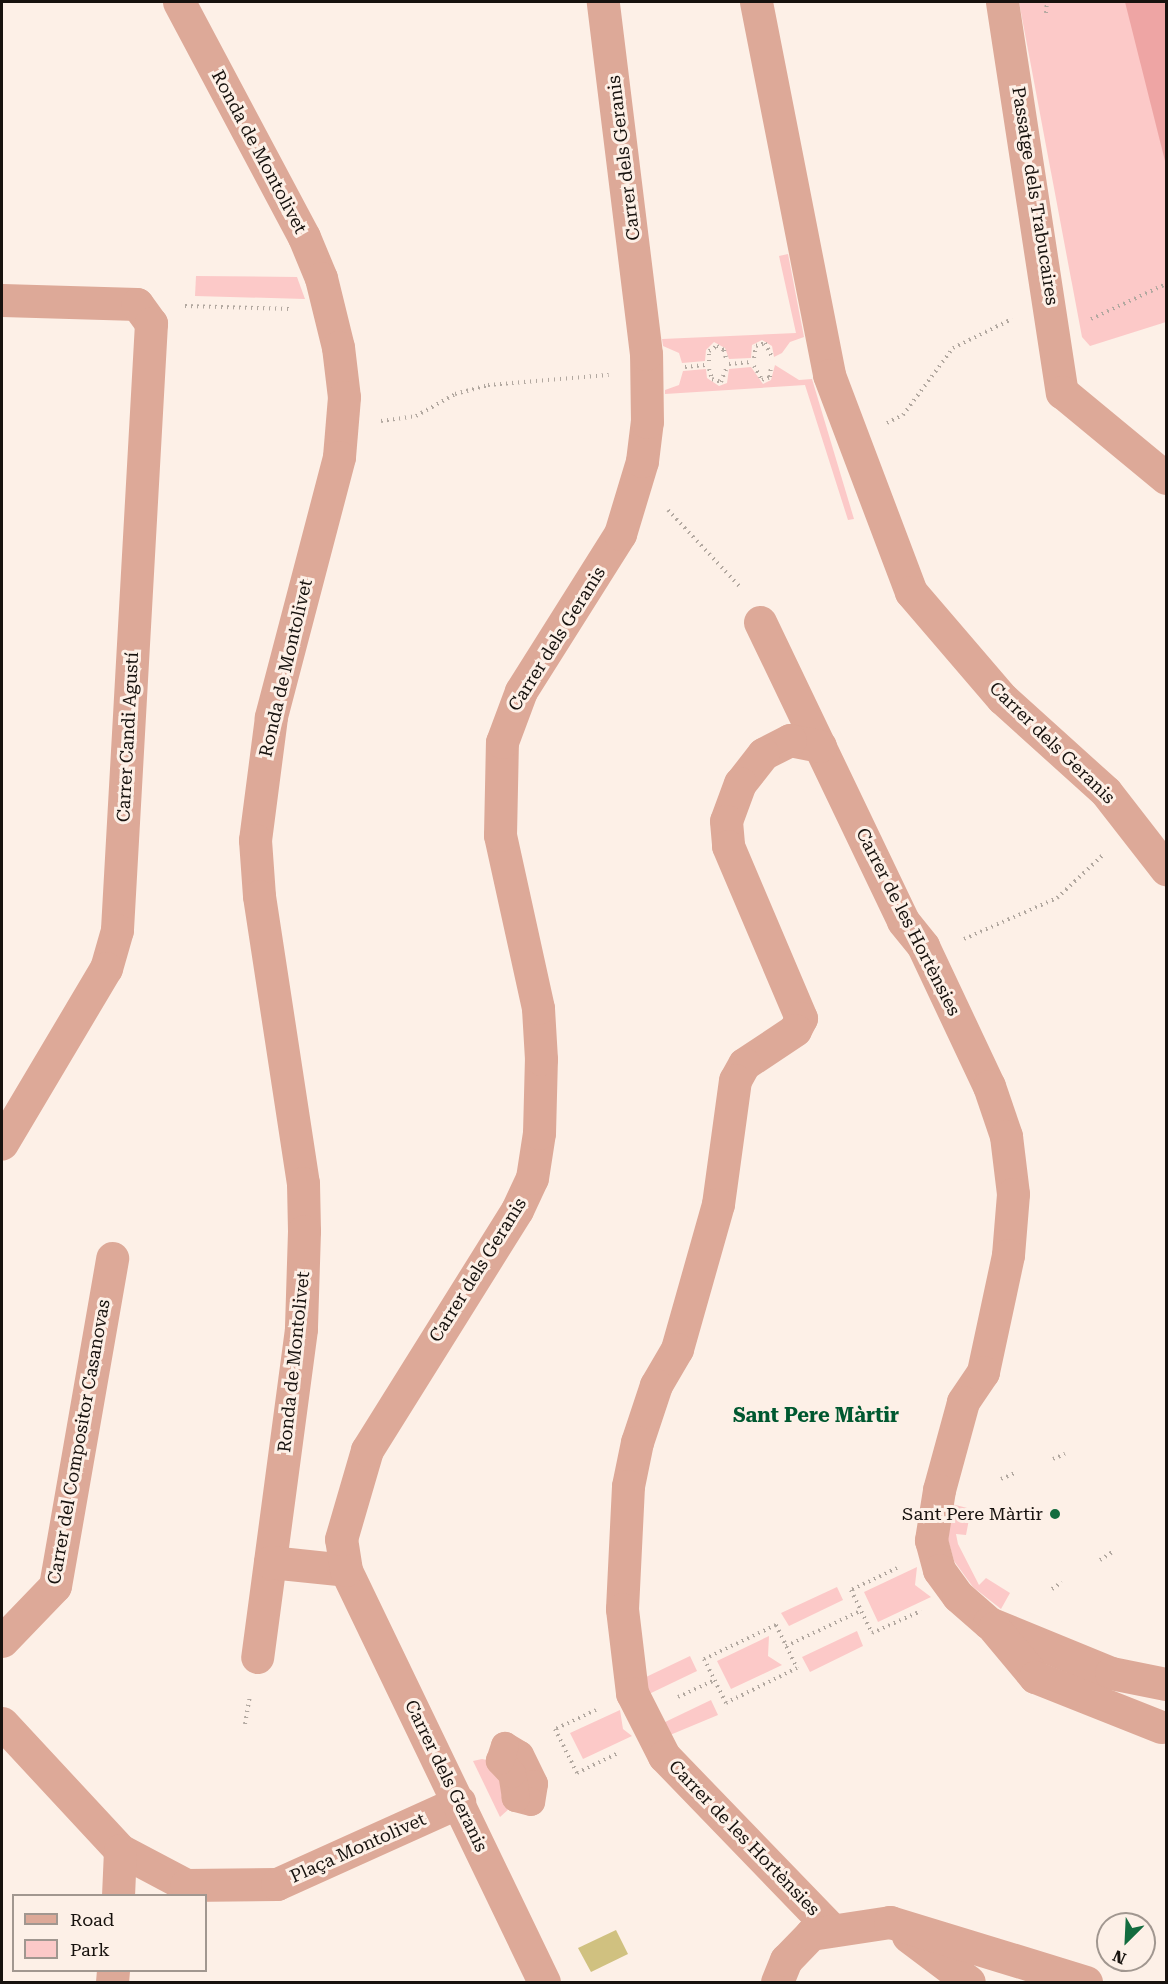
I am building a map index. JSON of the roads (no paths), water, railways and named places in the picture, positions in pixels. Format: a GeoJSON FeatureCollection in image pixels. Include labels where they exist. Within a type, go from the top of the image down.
{"type":"FeatureCollection","features":[{"type":"Feature","properties":{"kind":"street","name":"Ronda de Montolivet"},"geometry":{"type":"LineString","coordinates":[[178,2],[304,237],[321,278],[338,347],[344,397],[339,457],[271,717],[255,840],[259,896],[303,1182],[304,1231],[301,1329],[256,1657]]}},
{"type":"Feature","properties":{"kind":"street","name":"Carrer dels Geranis"},"geometry":{"type":"LineString","coordinates":[[544,1983],[346,1570],[341,1539],[367,1450],[518,1210],[532,1178],[539,1133],[541,1059],[536,998],[500,835],[502,742],[521,691],[614,545],[634,490],[647,422],[646,354],[603,2]]}},
{"type":"Feature","properties":{"kind":"street","name":"Carrer dels Geranis"},"geometry":{"type":"LineString","coordinates":[[756,2],[830,375],[910,592],[1002,698],[1106,792],[1167,869]]}},
{"type":"Feature","properties":{"kind":"street","name":"Passatge dels Trabucaires"},"geometry":{"type":"LineString","coordinates":[[1002,2],[1055,321],[1062,392],[1167,478]]}},
{"type":"Feature","properties":{"kind":"street","name":"Carrer Candi Agustí"},"geometry":{"type":"LineString","coordinates":[[2,300],[137,304],[151,323],[117,930],[106,968],[2,1143]]}},
{"type":"Feature","properties":{"kind":"street"},"geometry":{"type":"LineString","coordinates":[[760,622],[820,746]]}},
{"type":"Feature","properties":{"kind":"street","name":"Carrer de les Hortènsies"},"geometry":{"type":"LineString","coordinates":[[832,1930],[664,1756],[632,1693],[622,1609],[628,1486],[637,1443],[656,1385],[677,1349],[718,1204],[735,1080],[744,1064],[795,1030],[801,1018],[728,846],[726,821],[740,783],[763,754],[790,740],[820,746],[903,921],[927,955],[1002,1121],[1013,1194],[1008,1255],[983,1372],[959,1415],[932,1540],[949,1585],[988,1623],[1035,1677],[1161,1727]]}},
{"type":"Feature","properties":{"kind":"street","name":"Carrer del Compositor Casanovas"},"geometry":{"type":"LineString","coordinates":[[2,1641],[55,1586],[112,1258]]}},
{"type":"Feature","properties":{"kind":"street"},"geometry":{"type":"LineString","coordinates":[[270,1562],[346,1570]]}},
{"type":"Feature","properties":{"kind":"street","name":"Carrer de les Hortènsies"},"geometry":{"type":"LineString","coordinates":[[988,1623],[1111,1673],[1167,1684]]}},
{"type":"Feature","properties":{"kind":"street","name":"Plaça Montolivet"},"geometry":{"type":"LineString","coordinates":[[2,1723],[120,1850],[186,1885],[277,1884],[459,1802]]}},
{"type":"Feature","properties":{"kind":"street"},"geometry":{"type":"LineString","coordinates":[[118,1894],[120,1850]]}},
{"type":"Feature","properties":{"kind":"street"},"geometry":{"type":"LineString","coordinates":[[890,1922],[969,1983]]}},
{"type":"Feature","properties":{"kind":"street"},"geometry":{"type":"LineString","coordinates":[[777,1983],[786,1960],[811,1934],[890,1922],[1086,1983]]}},
{"type":"Feature","properties":{"kind":"place","name":"Sant Pere Màrtir"},"geometry":{"type":"Point","coordinates":[1055,1514]}},
{"type":"Feature","properties":{"kind":"district","name":"Sant Pere Màrtir"},"geometry":{"type":"Point","coordinates":[816,1415]}}]}
